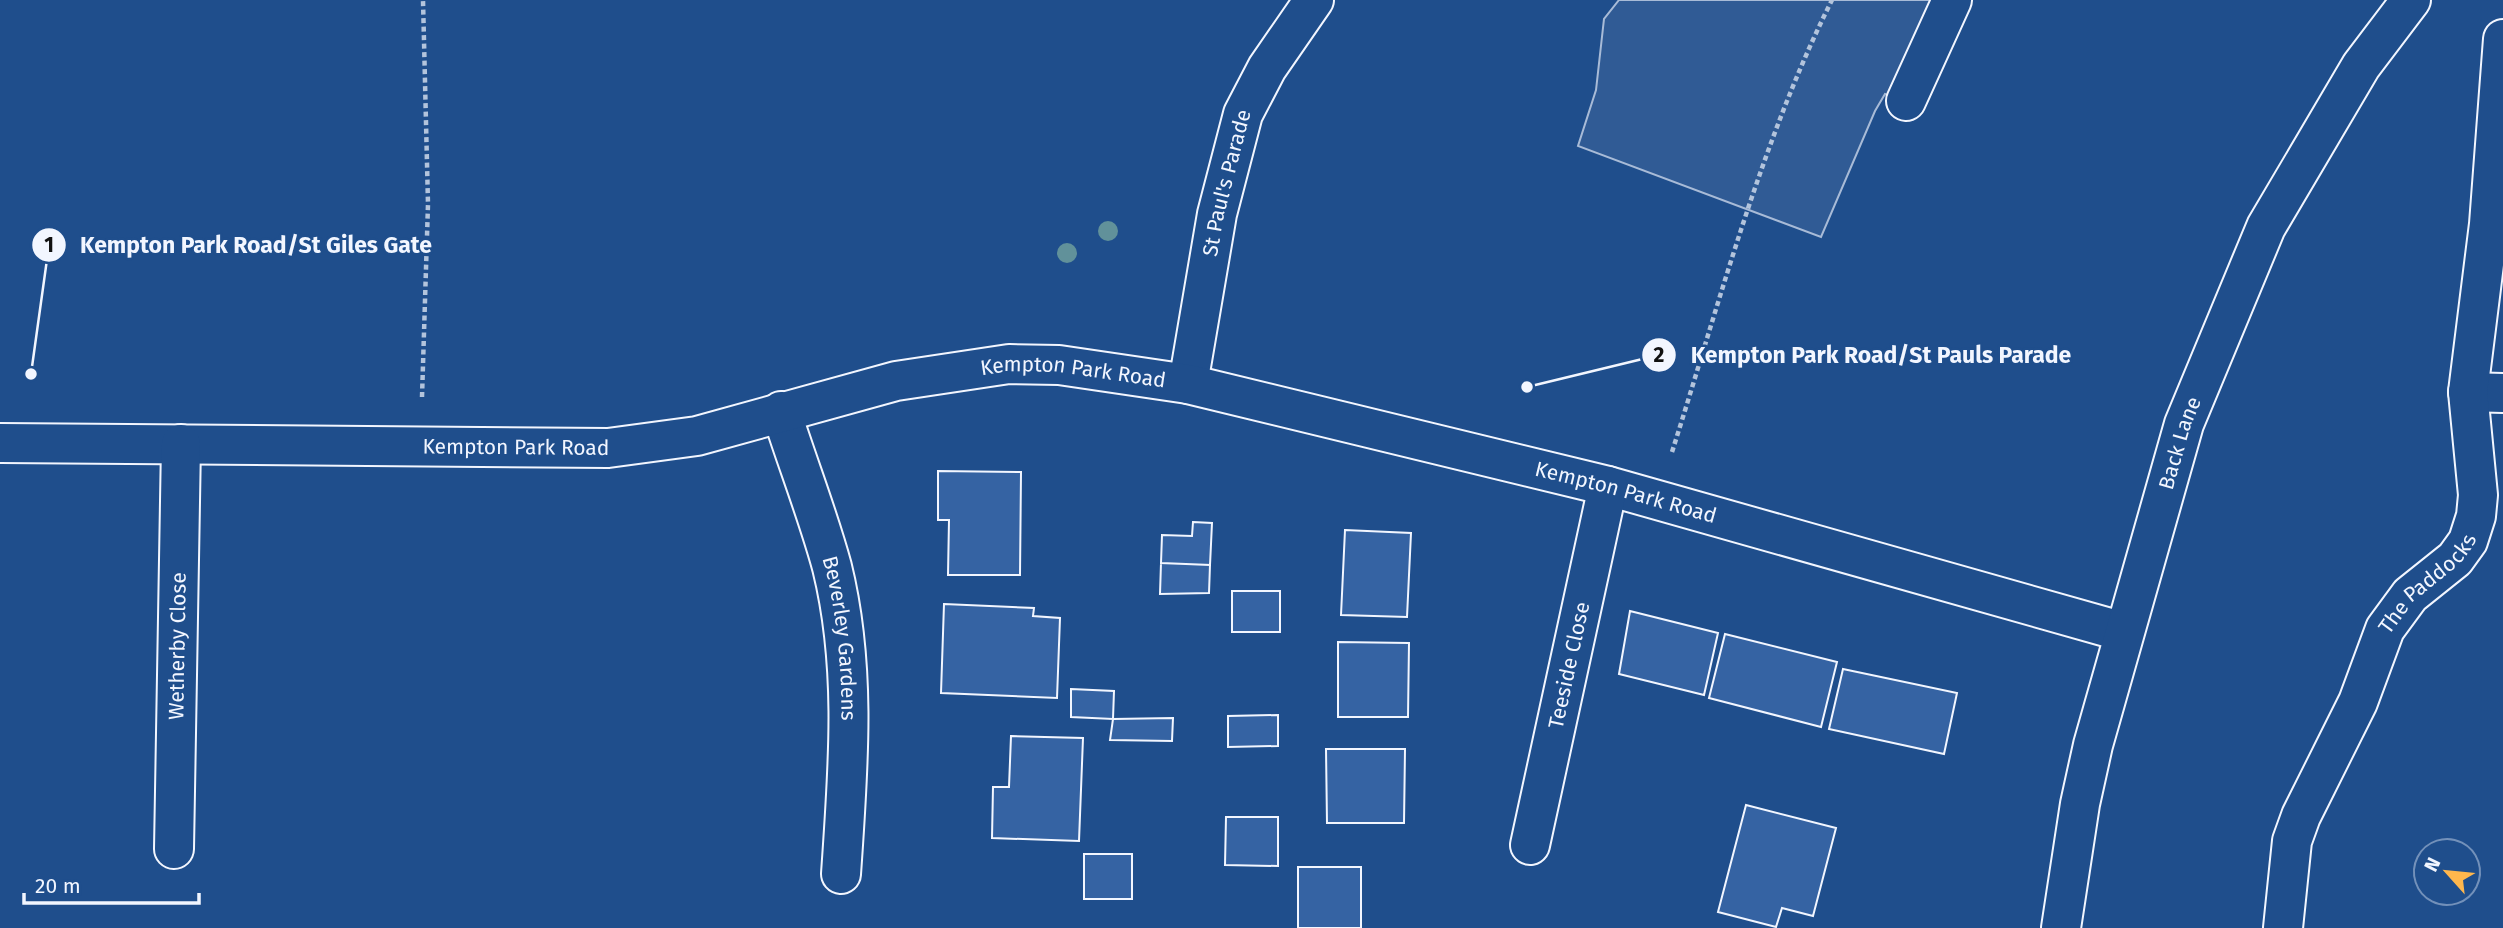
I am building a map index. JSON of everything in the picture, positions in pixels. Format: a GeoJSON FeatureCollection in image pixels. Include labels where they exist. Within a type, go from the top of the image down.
{"type":"FeatureCollection","features":[{"type":"Feature","properties":{"kind":"street","name":"St Paul's Parade"},"geometry":{"type":"LineString","coordinates":[[1188,384],[1217,215],[1243,114],[1267,68],[1314,0]]}},
{"type":"Feature","properties":{"kind":"street"},"geometry":{"type":"LineString","coordinates":[[1906,101],[1952,0]]}},
{"type":"Feature","properties":{"kind":"street","name":"Back Lane"},"geometry":{"type":"LineString","coordinates":[[2061,928],[2080,804],[2124,632],[2184,424],[2266,226],[2361,66],[2411,0]]}},
{"type":"Feature","properties":{"kind":"street","name":"The Paddocks"},"geometry":{"type":"LineString","coordinates":[[2283,928],[2292,841],[2301,816],[2358,702],[2385,629],[2410,595],[2455,559],[2468,541],[2478,495],[2485,393],[2489,224],[2503,38]]}},
{"type":"Feature","properties":{"kind":"street","name":"Kempton Park Road"},"geometry":{"type":"LineString","coordinates":[[0,443],[608,448],[697,436],[897,381],[1009,364],[1059,365],[1188,384],[1608,486],[2124,632]]}},
{"type":"Feature","properties":{"kind":"street","name":"Beverley Gardens"},"geometry":{"type":"LineString","coordinates":[[780,411],[832,568],[845,651],[851,738],[841,874]]}},
{"type":"Feature","properties":{"kind":"street","name":"Wetherby Close"},"geometry":{"type":"LineString","coordinates":[[174,849],[181,444]]}},
{"type":"Feature","properties":{"kind":"street","name":"Teeside Close"},"geometry":{"type":"LineString","coordinates":[[1530,845],[1608,486]]}},
{"type":"Feature","properties":{"kind":"path"},"geometry":{"type":"LineString","coordinates":[[420,447],[428,204],[423,0]]}},
{"type":"Feature","properties":{"kind":"path"},"geometry":{"type":"LineString","coordinates":[[1657,500],[1767,158],[1811,42],[1832,0]]}},
{"type":"Feature","properties":{"kind":"shaded area"},"geometry":{"type":"Polygon","coordinates":[[[1619,0],[1952,0],[1906,101],[1885,94],[1875,111],[1821,237],[1578,146],[1596,90],[1604,19],[1619,0]]]}},
{"type":"Feature","properties":{"kind":"building"},"geometry":{"type":"Polygon","coordinates":[[[938,471],[1021,472],[1020,575],[948,575],[949,520],[938,520],[938,471]]]}},
{"type":"Feature","properties":{"kind":"building"},"geometry":{"type":"Polygon","coordinates":[[[1193,522],[1212,523],[1210,565],[1161,563],[1162,535],[1192,536],[1193,522]]]}},
{"type":"Feature","properties":{"kind":"building"},"geometry":{"type":"Polygon","coordinates":[[[1345,530],[1411,533],[1407,617],[1341,615],[1345,530]]]}},
{"type":"Feature","properties":{"kind":"building"},"geometry":{"type":"Polygon","coordinates":[[[1161,563],[1210,565],[1209,593],[1160,594],[1161,563]]]}},
{"type":"Feature","properties":{"kind":"building"},"geometry":{"type":"Polygon","coordinates":[[[1232,591],[1280,591],[1280,632],[1232,632],[1232,591]]]}},
{"type":"Feature","properties":{"kind":"building"},"geometry":{"type":"Polygon","coordinates":[[[944,604],[1034,608],[1033,616],[1060,618],[1057,698],[941,693],[944,604]]]}},
{"type":"Feature","properties":{"kind":"building"},"geometry":{"type":"Polygon","coordinates":[[[1630,611],[1718,633],[1704,695],[1619,674],[1630,611]]]}},
{"type":"Feature","properties":{"kind":"building"},"geometry":{"type":"Polygon","coordinates":[[[1725,634],[1837,662],[1821,727],[1709,698],[1725,634]]]}},
{"type":"Feature","properties":{"kind":"building"},"geometry":{"type":"Polygon","coordinates":[[[1338,642],[1409,643],[1408,717],[1338,717],[1338,642]]]}},
{"type":"Feature","properties":{"kind":"building"},"geometry":{"type":"Polygon","coordinates":[[[1843,669],[1957,693],[1944,754],[1829,729],[1843,669]]]}},
{"type":"Feature","properties":{"kind":"building"},"geometry":{"type":"Polygon","coordinates":[[[1071,689],[1114,691],[1113,719],[1071,717],[1071,689]]]}},
{"type":"Feature","properties":{"kind":"building"},"geometry":{"type":"Polygon","coordinates":[[[1278,715],[1278,746],[1228,747],[1228,716],[1278,715]]]}},
{"type":"Feature","properties":{"kind":"building"},"geometry":{"type":"Polygon","coordinates":[[[1173,718],[1172,741],[1110,740],[1113,719],[1173,718]]]}},
{"type":"Feature","properties":{"kind":"building"},"geometry":{"type":"Polygon","coordinates":[[[1011,736],[1083,738],[1079,841],[992,838],[993,787],[1009,787],[1011,736]]]}},
{"type":"Feature","properties":{"kind":"building"},"geometry":{"type":"Polygon","coordinates":[[[1326,749],[1405,749],[1404,823],[1327,823],[1326,749]]]}},
{"type":"Feature","properties":{"kind":"building"},"geometry":{"type":"Polygon","coordinates":[[[1746,805],[1836,828],[1813,916],[1782,908],[1776,927],[1718,912],[1746,805]]]}},
{"type":"Feature","properties":{"kind":"building"},"geometry":{"type":"Polygon","coordinates":[[[1226,817],[1278,817],[1278,866],[1225,865],[1226,817]]]}},
{"type":"Feature","properties":{"kind":"building"},"geometry":{"type":"Polygon","coordinates":[[[1084,854],[1132,854],[1132,899],[1084,899],[1084,854]]]}},
{"type":"Feature","properties":{"kind":"building"},"geometry":{"type":"Polygon","coordinates":[[[1298,867],[1361,867],[1361,928],[1298,928],[1298,867]]]}},
{"type":"Feature","properties":{"kind":"place","name":"Kempton Park Road/St Giles Gate"},"geometry":{"type":"Point","coordinates":[31,374]}},
{"type":"Feature","properties":{"kind":"place","name":"Kempton Park Road/St Pauls Parade"},"geometry":{"type":"Point","coordinates":[1527,387]}}]}
